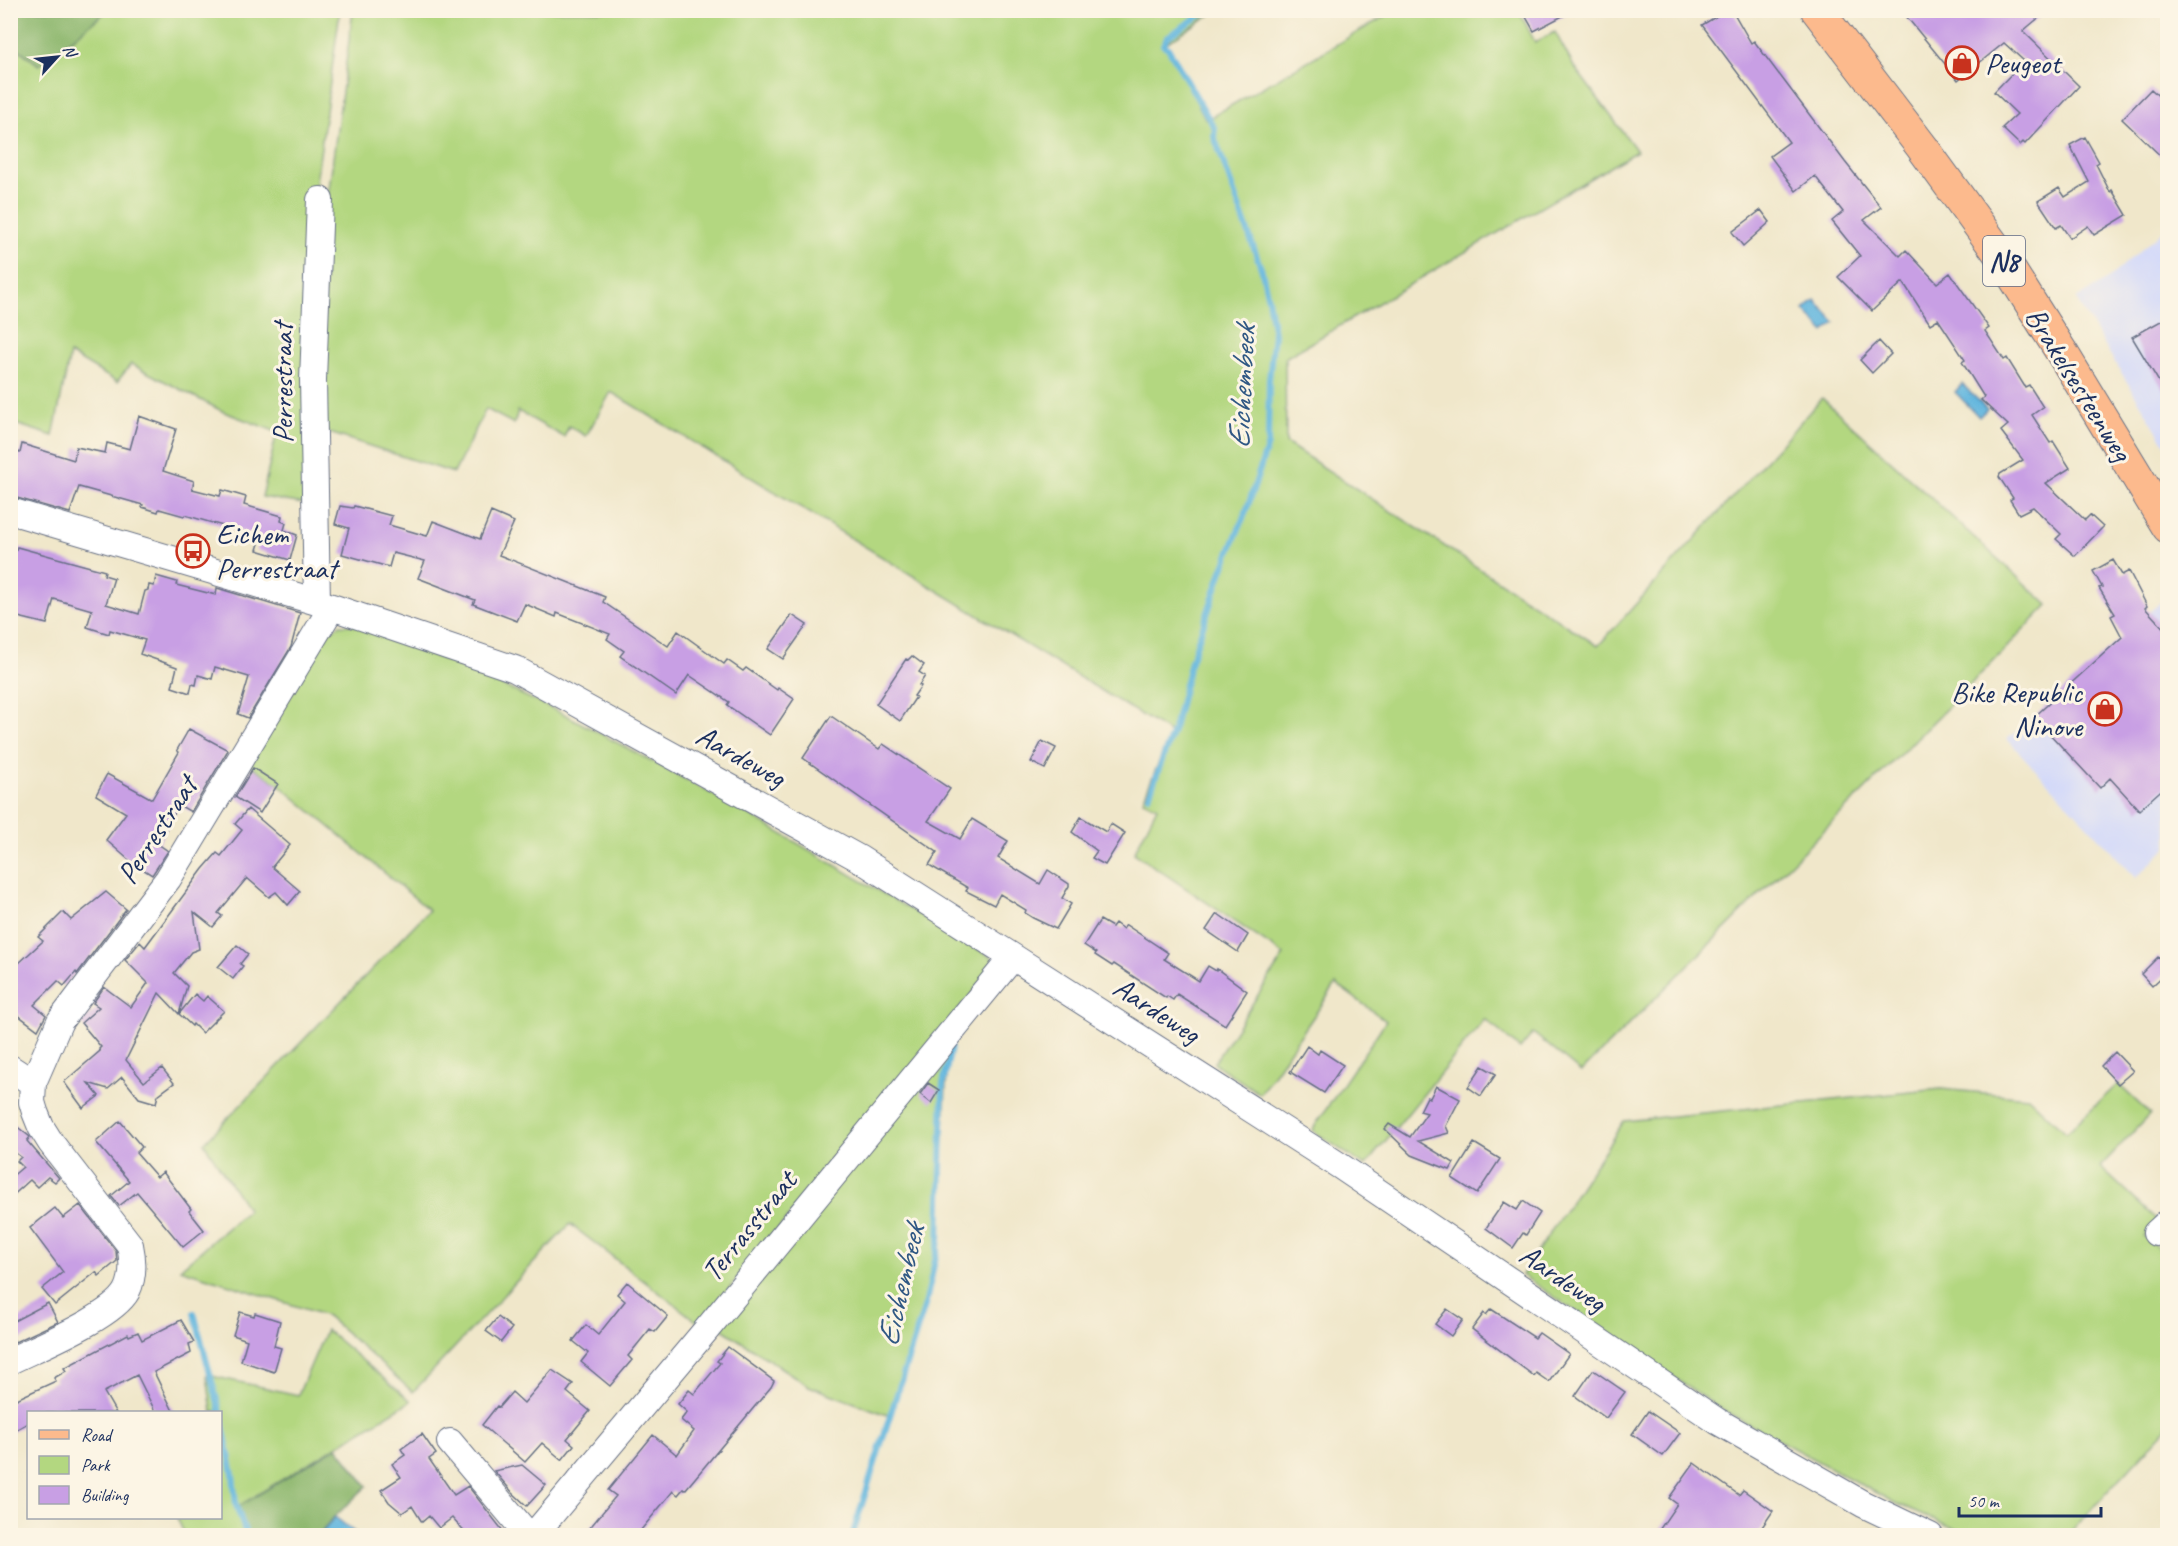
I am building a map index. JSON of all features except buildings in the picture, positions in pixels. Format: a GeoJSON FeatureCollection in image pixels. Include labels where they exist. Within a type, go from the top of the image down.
{"type":"FeatureCollection","features":[{"type":"Feature","properties":{"kind":"main road","name":"Brakelsesteenweg"},"geometry":{"type":"LineString","coordinates":[[1817,10],[1922,147],[1999,253],[2168,527]]}},
{"type":"Feature","properties":{"kind":"main road","name":"Brakelsesteenweg"},"geometry":{"type":"LineString","coordinates":[[1836,10],[1937,144],[2065,332],[2168,508]]}},
{"type":"Feature","properties":{"kind":"street","name":"Perrestraat"},"geometry":{"type":"LineString","coordinates":[[33,1083],[60,1021],[168,879],[324,604],[313,380],[320,200]]}},
{"type":"Feature","properties":{"kind":"street","name":"Aardeweg"},"geometry":{"type":"LineString","coordinates":[[10,511],[324,604],[516,669],[860,859],[1340,1166],[1717,1421],[1863,1504],[1930,1536]]}},
{"type":"Feature","properties":{"kind":"street","name":"Terrasstraat"},"geometry":{"type":"LineString","coordinates":[[450,1442],[531,1536],[707,1329],[1013,957]]}},
{"type":"Feature","properties":{"kind":"street"},"geometry":{"type":"LineString","coordinates":[[10,1068],[33,1083],[32,1102],[41,1127],[130,1245],[133,1258],[127,1291],[111,1309],[10,1361]]}},
{"type":"Feature","properties":{"kind":"shaded area"},"geometry":{"type":"Polygon","coordinates":[[[2167,227],[2167,447],[2076,299],[2104,282],[2167,227]]]}},
{"type":"Feature","properties":{"kind":"shaded area"},"geometry":{"type":"Polygon","coordinates":[[[2167,596],[2167,848],[2136,878],[2007,739],[2167,596]]]}},
{"type":"Feature","properties":{"kind":"green space"},"geometry":{"type":"Polygon","coordinates":[[[10,11],[107,11],[39,65],[11,43],[10,11]]]}},
{"type":"Feature","properties":{"kind":"green space"},"geometry":{"type":"Polygon","coordinates":[[[107,11],[340,11],[316,183],[310,361],[310,505],[262,497],[277,432],[224,412],[131,364],[117,382],[70,354],[53,436],[16,424],[13,444],[11,443],[10,43],[39,65],[107,11]]]}},
{"type":"Feature","properties":{"kind":"green space"},"geometry":{"type":"Polygon","coordinates":[[[353,11],[1216,11],[1166,43],[1206,120],[1394,11],[1519,11],[1535,42],[1555,32],[1573,65],[1637,151],[1285,358],[1286,443],[1598,646],[1822,398],[2048,605],[1581,1072],[1533,1033],[1520,1049],[1485,1019],[1365,1166],[1312,1130],[1386,1021],[1336,984],[1260,1094],[1214,1063],[1284,955],[1134,853],[1157,807],[1143,800],[1171,733],[611,392],[586,436],[569,426],[564,437],[518,411],[514,424],[486,409],[454,473],[320,430],[327,203],[353,11]]]}},
{"type":"Feature","properties":{"kind":"green space"},"geometry":{"type":"Polygon","coordinates":[[[340,625],[359,625],[462,667],[566,715],[729,803],[993,958],[993,968],[700,1324],[570,1224],[413,1392],[327,1316],[180,1269],[248,1210],[204,1143],[429,910],[278,784],[249,764],[328,632],[340,625]]]}},
{"type":"Feature","properties":{"kind":"green space"},"geometry":{"type":"Polygon","coordinates":[[[950,1049],[946,1087],[939,1241],[926,1302],[890,1416],[809,1386],[716,1325],[950,1049]]]}},
{"type":"Feature","properties":{"kind":"green space"},"geometry":{"type":"Polygon","coordinates":[[[2118,1084],[2150,1114],[2100,1167],[2159,1222],[2144,1236],[2167,1256],[2167,1428],[2068,1535],[1970,1535],[1893,1502],[1719,1408],[1522,1275],[1624,1121],[1941,1089],[2028,1097],[2066,1133],[2118,1084]]]}},
{"type":"Feature","properties":{"kind":"green space"},"geometry":{"type":"Polygon","coordinates":[[[326,1330],[411,1401],[237,1507],[244,1535],[185,1535],[177,1519],[222,1519],[222,1411],[212,1411],[207,1375],[298,1395],[326,1330]]]}},
{"type":"Feature","properties":{"kind":"green space"},"geometry":{"type":"Polygon","coordinates":[[[337,1447],[367,1486],[329,1522],[320,1535],[244,1535],[236,1508],[337,1447]]]}},
{"type":"Feature","properties":{"kind":"water"},"geometry":{"type":"Polygon","coordinates":[[[1815,300],[1835,322],[1824,332],[1804,310],[1815,300]]]}},
{"type":"Feature","properties":{"kind":"water"},"geometry":{"type":"Polygon","coordinates":[[[1962,384],[1987,409],[1979,417],[1955,392],[1962,384]]]}},
{"type":"Feature","properties":{"kind":"water"},"geometry":{"type":"Polygon","coordinates":[[[335,1517],[358,1535],[320,1535],[335,1517]]]}},
{"type":"Feature","properties":{"kind":"waterway","name":"Eichembeek"},"geometry":{"type":"LineString","coordinates":[[1149,796],[1174,728],[1191,661],[1222,571],[1248,506],[1268,444],[1269,380],[1274,334],[1262,271],[1214,136],[1215,129],[1168,48],[1163,45],[1167,37],[1208,10]]}},
{"type":"Feature","properties":{"kind":"waterway","name":"Eichembeek"},"geometry":{"type":"LineString","coordinates":[[852,1536],[926,1302],[939,1241],[943,1084],[951,1047]]}},
{"type":"Feature","properties":{"kind":"waterway"},"geometry":{"type":"LineString","coordinates":[[194,1313],[220,1411]]}},
{"type":"Feature","properties":{"kind":"waterway"},"geometry":{"type":"LineString","coordinates":[[222,1421],[233,1474],[236,1505],[247,1536]]}},
{"type":"Feature","properties":{"kind":"place","name":"Peugeot"},"geometry":{"type":"Point","coordinates":[1962,63]}},
{"type":"Feature","properties":{"kind":"place","name":"Eichem Perrestraat"},"geometry":{"type":"Point","coordinates":[193,551]}},
{"type":"Feature","properties":{"kind":"place","name":"Bike Republic Ninove"},"geometry":{"type":"Point","coordinates":[2105,709]}}]}
